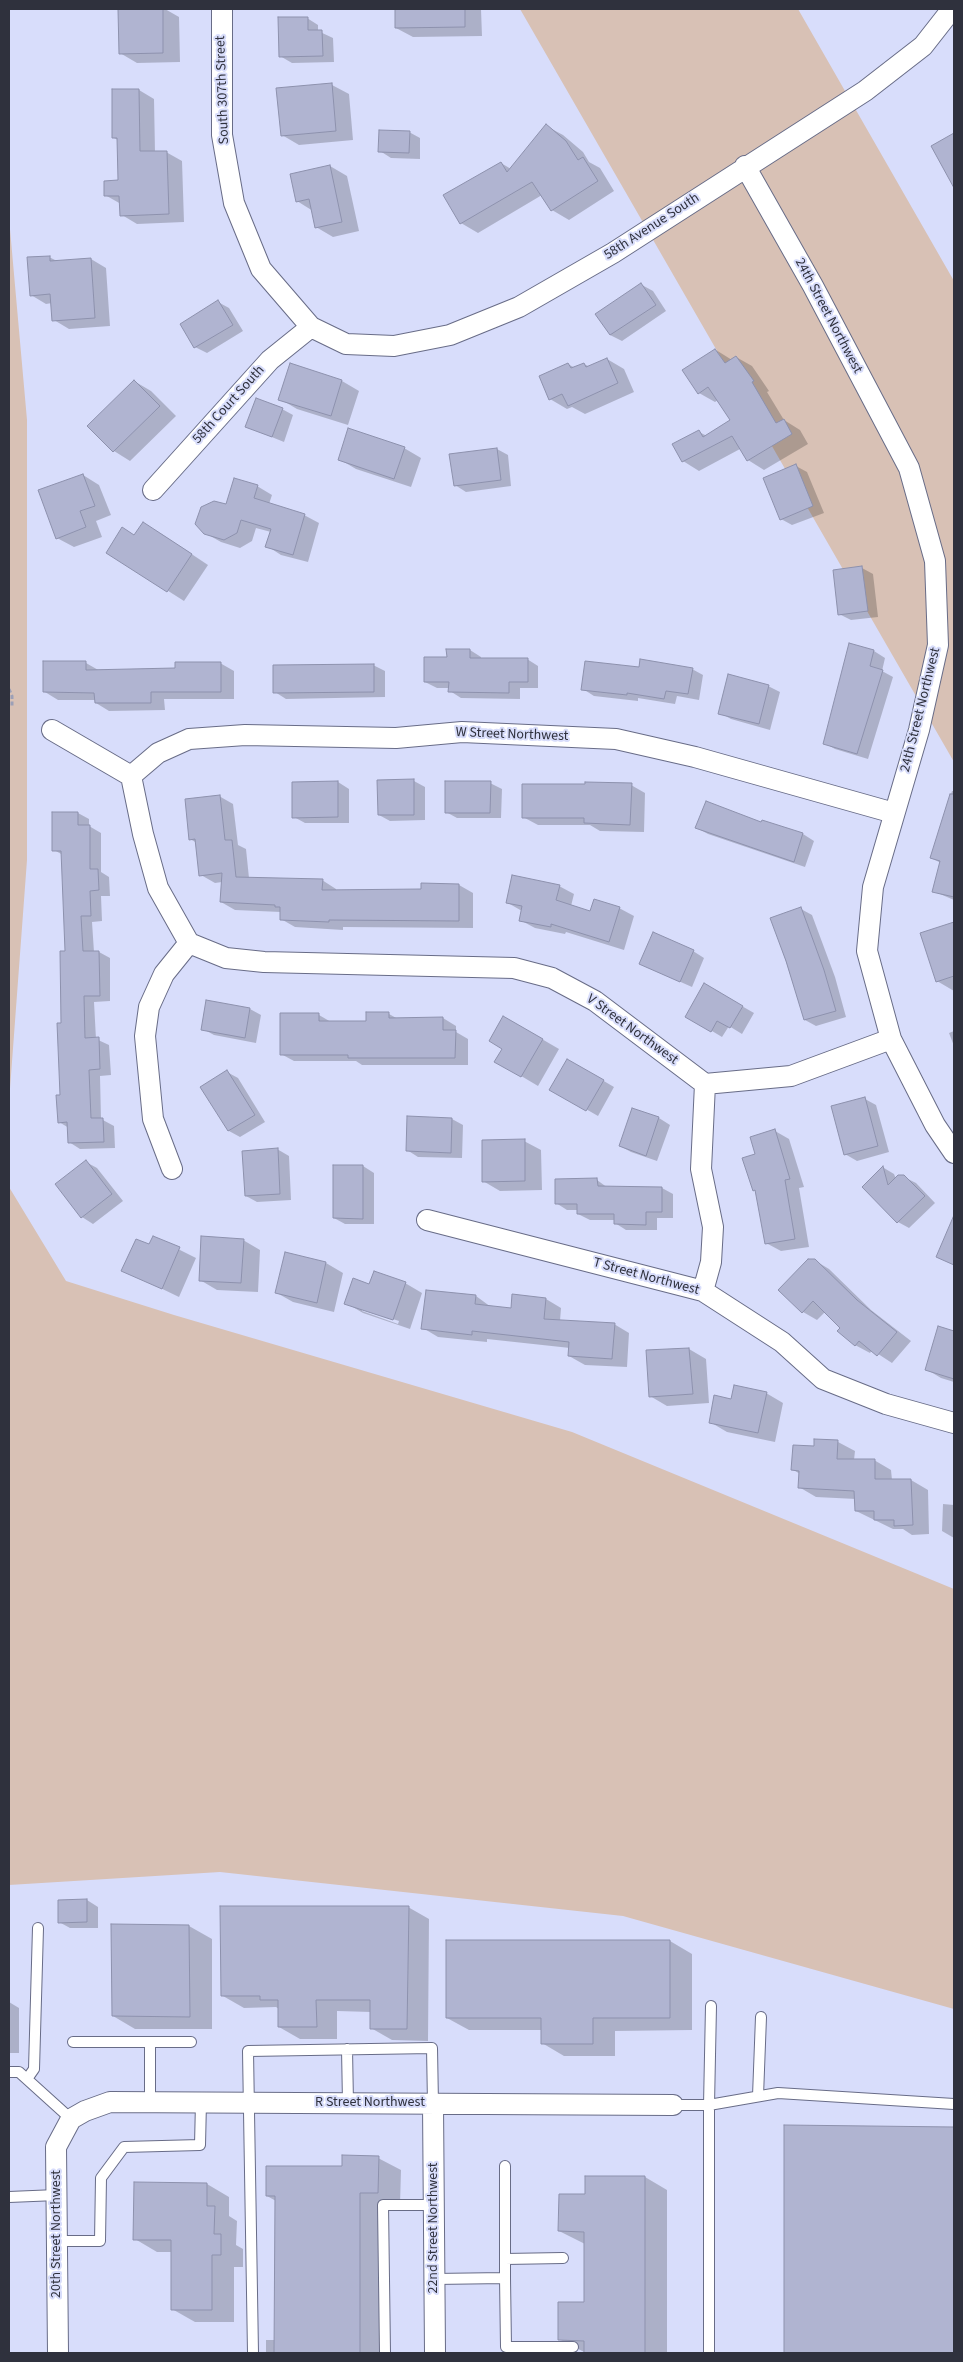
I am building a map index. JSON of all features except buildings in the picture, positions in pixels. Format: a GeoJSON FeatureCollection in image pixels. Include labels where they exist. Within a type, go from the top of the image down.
{"type":"FeatureCollection","features":[{"type":"Feature","properties":{"kind":"street","name":"South 307th Street"},"geometry":{"type":"LineString","coordinates":[[222,9],[222,135],[234,203],[261,269],[311,327]]}},
{"type":"Feature","properties":{"kind":"street","name":"58th Avenue South"},"geometry":{"type":"LineString","coordinates":[[311,327],[346,344],[394,346],[450,334],[519,308],[613,253],[745,166],[865,91],[923,46],[952,9]]}},
{"type":"Feature","properties":{"kind":"street","name":"24th Street Northwest"},"geometry":{"type":"LineString","coordinates":[[745,166],[813,286],[909,468],[934,561],[938,645],[919,730],[873,887],[867,950],[891,1039],[934,1125],[954,1154]]}},
{"type":"Feature","properties":{"kind":"street","name":"58th Court South"},"geometry":{"type":"LineString","coordinates":[[153,490],[270,360],[311,327]]}},
{"type":"Feature","properties":{"kind":"street"},"geometry":{"type":"LineString","coordinates":[[52,730],[131,776],[143,834],[158,888],[189,943],[164,974],[149,1007],[145,1036],[153,1119],[172,1169]]}},
{"type":"Feature","properties":{"kind":"street","name":"W Street Northwest"},"geometry":{"type":"LineString","coordinates":[[131,776],[158,753],[189,739],[245,736],[396,738],[462,732],[616,739],[695,757],[894,813]]}},
{"type":"Feature","properties":{"kind":"street","name":"V Street Northwest"},"geometry":{"type":"LineString","coordinates":[[189,943],[226,958],[255,961],[514,968],[552,978],[595,1001],[705,1084]]}},
{"type":"Feature","properties":{"kind":"street"},"geometry":{"type":"LineString","coordinates":[[703,1291],[710,1262],[712,1227],[701,1169],[705,1084],[792,1076],[891,1039]]}},
{"type":"Feature","properties":{"kind":"street","name":"T Street Northwest"},"geometry":{"type":"LineString","coordinates":[[427,1220],[703,1291],[782,1342],[823,1378],[886,1404],[954,1423]]}},
{"type":"Feature","properties":{"kind":"street","name":"R Street Northwest"},"geometry":{"type":"LineString","coordinates":[[71,2119],[85,2110],[110,2102],[673,2105]]}},
{"type":"Feature","properties":{"kind":"street","name":"22nd Street Northwest"},"geometry":{"type":"LineString","coordinates":[[433,2104],[435,2353]]}},
{"type":"Feature","properties":{"kind":"street","name":"20th Street Northwest"},"geometry":{"type":"LineString","coordinates":[[58,2353],[56,2147],[71,2119]]}},
{"type":"Feature","properties":{"kind":"lane"},"geometry":{"type":"LineString","coordinates":[[26,2079],[34,2069],[38,1928]]}},
{"type":"Feature","properties":{"kind":"lane"},"geometry":{"type":"LineString","coordinates":[[709,2353],[708,2105],[711,2006]]}},
{"type":"Feature","properties":{"kind":"lane"},"geometry":{"type":"LineString","coordinates":[[758,2096],[761,2017]]}},
{"type":"Feature","properties":{"kind":"lane"},"geometry":{"type":"LineString","coordinates":[[73,2042],[191,2042]]}},
{"type":"Feature","properties":{"kind":"lane"},"geometry":{"type":"LineString","coordinates":[[150,2042],[150,2102]]}},
{"type":"Feature","properties":{"kind":"lane"},"geometry":{"type":"LineString","coordinates":[[253,2353],[248,2051],[432,2048],[433,2104]]}},
{"type":"Feature","properties":{"kind":"lane"},"geometry":{"type":"LineString","coordinates":[[347,2049],[348,2103]]}},
{"type":"Feature","properties":{"kind":"lane"},"geometry":{"type":"LineString","coordinates":[[9,2072],[19,2072],[71,2119]]}},
{"type":"Feature","properties":{"kind":"lane"},"geometry":{"type":"LineString","coordinates":[[673,2105],[708,2105],[778,2093],[954,2104]]}},
{"type":"Feature","properties":{"kind":"lane"},"geometry":{"type":"LineString","coordinates":[[57,2241],[100,2241],[101,2178],[124,2147],[200,2145],[201,2102]]}},
{"type":"Feature","properties":{"kind":"lane"},"geometry":{"type":"LineString","coordinates":[[505,2166],[506,2347],[574,2347]]}},
{"type":"Feature","properties":{"kind":"lane"},"geometry":{"type":"LineString","coordinates":[[9,2196],[57,2195]]}},
{"type":"Feature","properties":{"kind":"lane"},"geometry":{"type":"LineString","coordinates":[[385,2353],[383,2205],[433,2205]]}},
{"type":"Feature","properties":{"kind":"lane"},"geometry":{"type":"LineString","coordinates":[[505,2259],[563,2258]]}},
{"type":"Feature","properties":{"kind":"lane"},"geometry":{"type":"LineString","coordinates":[[434,2279],[505,2278]]}},
{"type":"Feature","properties":{"kind":"path"},"geometry":{"type":"LineString","coordinates":[[9,689],[12,696],[12,706]]}},
{"type":"Feature","properties":{"kind":"shaded area"},"geometry":{"type":"Polygon","coordinates":[[[520,9],[798,9],[954,281],[954,762],[520,9]]]}},
{"type":"Feature","properties":{"kind":"shaded area"},"geometry":{"type":"Polygon","coordinates":[[[9,218],[27,420],[27,860],[9,1102],[9,218]]]}},
{"type":"Feature","properties":{"kind":"shaded area"},"geometry":{"type":"Polygon","coordinates":[[[9,1187],[66,1281],[174,1315],[572,1432],[954,1589],[954,2009],[623,1916],[220,1872],[9,1885],[9,1187]]]}}]}
